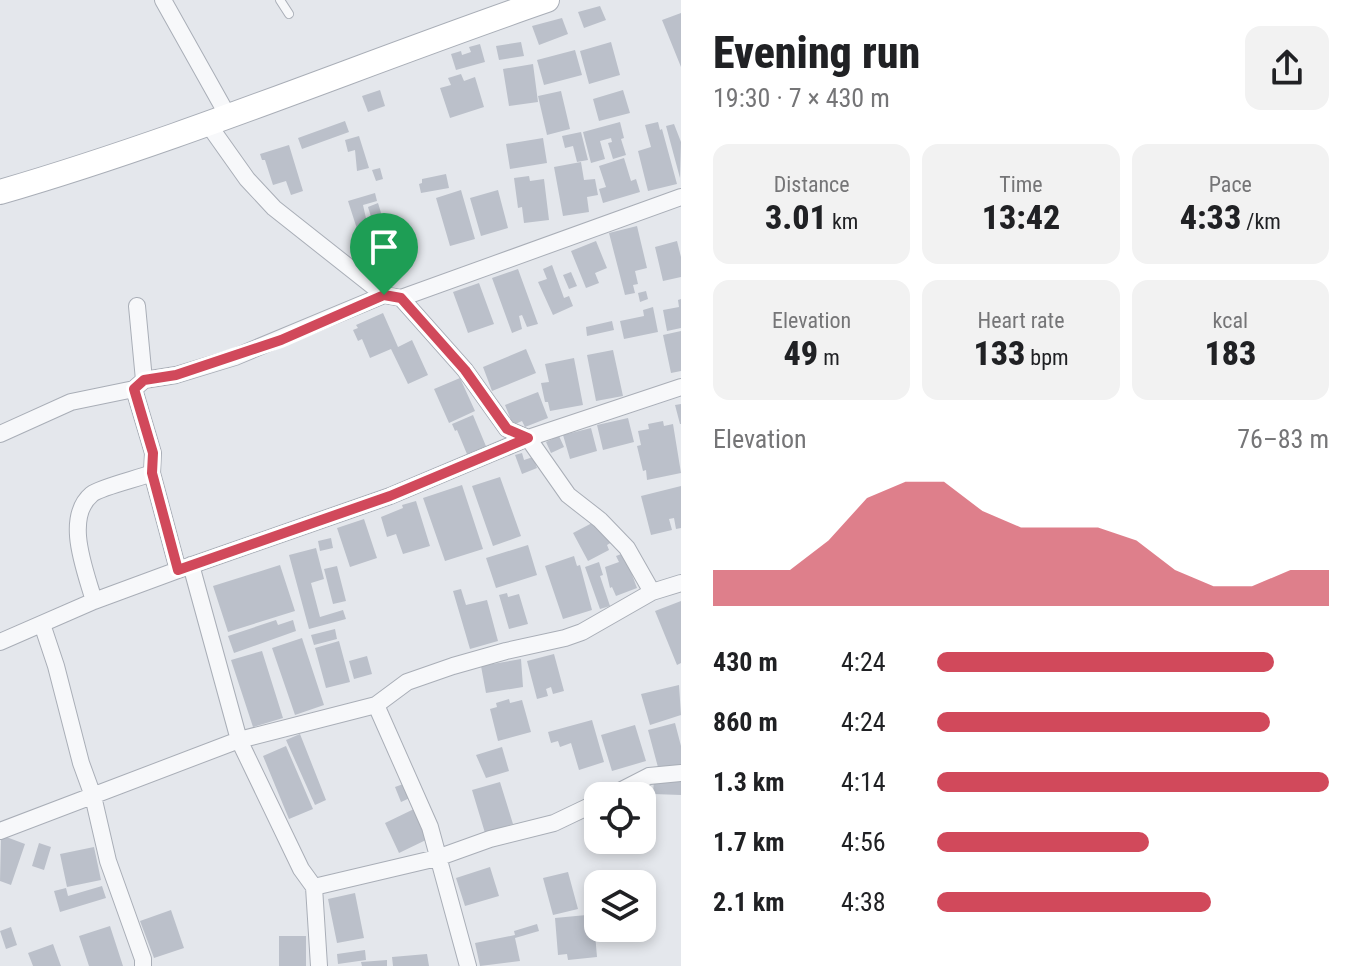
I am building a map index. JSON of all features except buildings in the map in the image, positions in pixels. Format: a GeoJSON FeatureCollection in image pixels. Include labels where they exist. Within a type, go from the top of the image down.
{"type":"FeatureCollection","features":[{"type":"Feature","properties":{"kind":"main road"},"geometry":{"type":"LineString","coordinates":[[0,192],[73,171],[547,0]]}},
{"type":"Feature","properties":{"kind":"street"},"geometry":{"type":"LineString","coordinates":[[163,0],[247,179],[274,208],[384,295],[401,298],[681,197]]}},
{"type":"Feature","properties":{"kind":"street"},"geometry":{"type":"LineString","coordinates":[[0,434],[71,402],[235,357],[384,295]]}},
{"type":"Feature","properties":{"kind":"street"},"geometry":{"type":"LineString","coordinates":[[401,298],[465,370],[507,429],[528,438],[568,495],[600,520],[627,548],[652,592]]}},
{"type":"Feature","properties":{"kind":"street"},"geometry":{"type":"LineString","coordinates":[[137,306],[139,384],[153,453],[152,473],[239,740],[301,869],[314,887],[319,966]]}},
{"type":"Feature","properties":{"kind":"street"},"geometry":{"type":"LineString","coordinates":[[0,642],[94,601],[390,496],[528,438],[681,387]]}},
{"type":"Feature","properties":{"kind":"street"},"geometry":{"type":"LineString","coordinates":[[94,601],[77,538],[81,511],[93,493],[152,473]]}},
{"type":"Feature","properties":{"kind":"street"},"geometry":{"type":"LineString","coordinates":[[0,831],[239,740],[376,705],[407,682],[442,670],[506,651],[547,644],[582,632],[652,592],[681,583]]}},
{"type":"Feature","properties":{"kind":"street"},"geometry":{"type":"LineString","coordinates":[[42,624],[93,796],[108,861],[143,966]]}},
{"type":"Feature","properties":{"kind":"street"},"geometry":{"type":"LineString","coordinates":[[376,705],[430,827],[468,966]]}},
{"type":"Feature","properties":{"kind":"street"},"geometry":{"type":"LineString","coordinates":[[637,782],[649,776],[681,773]]}},
{"type":"Feature","properties":{"kind":"street"},"geometry":{"type":"LineString","coordinates":[[314,887],[437,858],[490,839],[554,823],[584,809]]}},
{"type":"Feature","properties":{"kind":"lane"},"geometry":{"type":"LineString","coordinates":[[280,0],[289,14]]}},
{"type":"Feature","properties":{"kind":"route"},"geometry":{"type":"LineString","coordinates":[[384,295],[401,298],[465,370],[507,429],[528,438],[390,496],[178,570],[152,473],[153,453],[134,389],[144,380],[176,375],[281,340],[384,295]]}}]}
